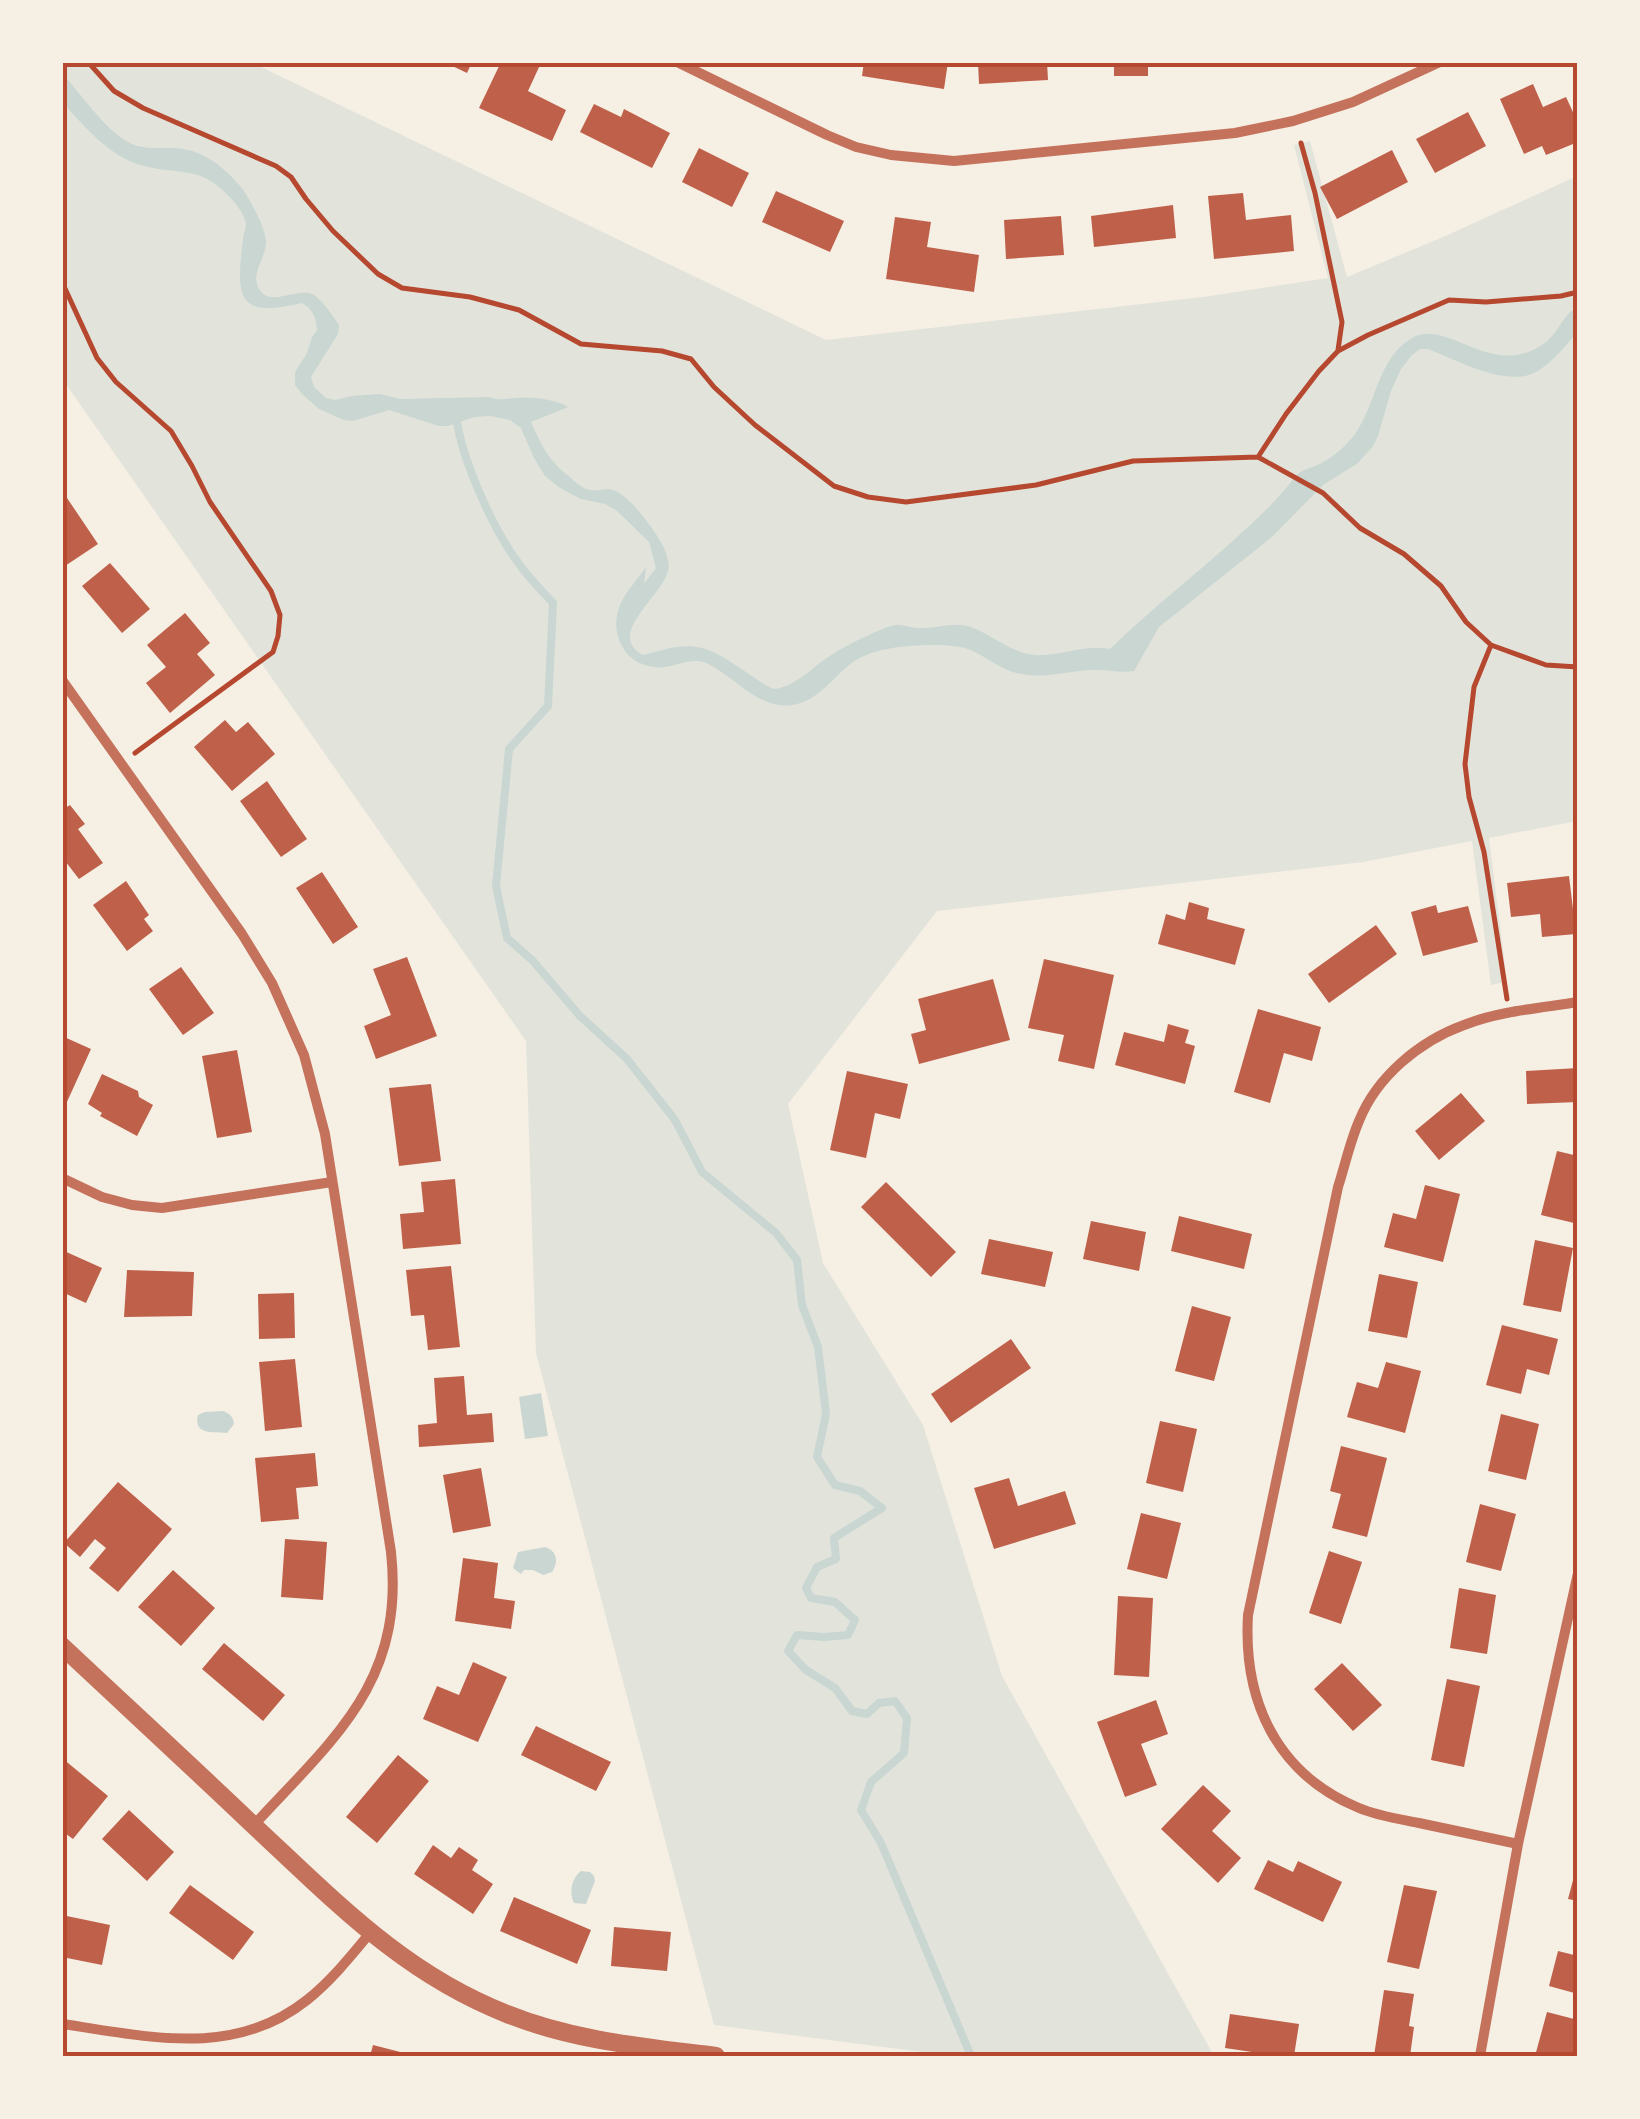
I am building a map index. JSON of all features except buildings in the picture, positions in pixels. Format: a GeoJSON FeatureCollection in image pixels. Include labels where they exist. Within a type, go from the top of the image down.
{"type":"FeatureCollection","features":[{"type":"Feature","properties":{"kind":"street"},"geometry":{"type":"LineString","coordinates":[[678,62],[856,146],[891,156],[954,160],[1235,133],[1293,121],[1353,102],[1440,62]]}},
{"type":"Feature","properties":{"kind":"street"},"geometry":{"type":"LineString","coordinates":[[62,680],[232,918],[272,982],[290,1018],[313,1085],[332,1182],[391,1552],[392,1614],[380,1663],[356,1711],[254,1826]]}},
{"type":"Feature","properties":{"kind":"street"},"geometry":{"type":"LineString","coordinates":[[1518,1844],[1374,1814],[1329,1792],[1298,1767],[1273,1735],[1251,1681],[1247,1641],[1252,1596],[1338,1187],[1359,1119],[1390,1074],[1435,1038],[1464,1025],[1578,1002]]}},
{"type":"Feature","properties":{"kind":"street"},"geometry":{"type":"LineString","coordinates":[[62,1178],[102,1197],[162,1208],[332,1182]]}},
{"type":"Feature","properties":{"kind":"street"},"geometry":{"type":"LineString","coordinates":[[1480,2056],[1518,1844],[1578,1573]]}},
{"type":"Feature","properties":{"kind":"street"},"geometry":{"type":"LineString","coordinates":[[62,1646],[370,1933],[431,1977],[507,2014],[585,2038],[716,2056]]}},
{"type":"Feature","properties":{"kind":"street"},"geometry":{"type":"LineString","coordinates":[[62,2024],[192,2040],[252,2030],[277,2020],[310,1998],[370,1933]]}},
{"type":"Feature","properties":{"kind":"path"},"geometry":{"type":"LineString","coordinates":[[88,62],[114,91],[143,108],[291,176],[333,231],[368,265],[402,288],[470,297],[520,310],[581,344],[662,351],[691,359],[755,425],[834,486],[868,497],[906,502],[1036,485],[1133,461],[1258,458],[1324,494],[1360,528],[1404,554],[1442,586],[1466,622],[1491,645],[1546,664],[1578,668]]}},
{"type":"Feature","properties":{"kind":"path"},"geometry":{"type":"LineString","coordinates":[[1300,143],[1342,322],[1338,351]]}},
{"type":"Feature","properties":{"kind":"path"},"geometry":{"type":"LineString","coordinates":[[62,282],[97,358],[116,382],[171,431],[210,502],[271,590],[280,615],[274,652],[122,763]]}},
{"type":"Feature","properties":{"kind":"path"},"geometry":{"type":"LineString","coordinates":[[1258,458],[1286,414],[1338,351],[1448,300],[1486,302],[1578,292]]}},
{"type":"Feature","properties":{"kind":"path"},"geometry":{"type":"LineString","coordinates":[[1491,645],[1474,687],[1466,764],[1469,798],[1484,852],[1508,1014]]}},
{"type":"Feature","properties":{"kind":"shaded area"},"geometry":{"type":"Polygon","coordinates":[[[62,63],[253,63],[826,340],[1203,297],[1328,278],[1294,145],[1310,141],[1347,277],[1577,176],[1577,821],[1489,838],[1507,982],[1491,985],[1472,841],[1363,862],[937,911],[788,1104],[823,1263],[923,1425],[1002,1676],[1214,2056],[952,2056],[714,2025],[536,1353],[526,1041],[63,380],[62,63]]]}},
{"type":"Feature","properties":{"kind":"shaded area"},"geometry":{"type":"Polygon","coordinates":[[[62,73],[123,139],[141,147],[201,154],[241,187],[265,236],[256,281],[262,293],[273,297],[314,295],[339,325],[338,334],[311,377],[314,387],[326,398],[380,394],[400,399],[528,397],[568,407],[531,422],[547,453],[582,487],[610,489],[627,499],[655,533],[668,560],[664,581],[633,626],[633,647],[643,655],[694,646],[727,659],[774,689],[797,680],[846,647],[895,625],[964,625],[1034,655],[1110,649],[1252,523],[1299,473],[1325,461],[1348,443],[1392,357],[1412,338],[1440,335],[1487,352],[1523,354],[1547,341],[1571,311],[1577,310],[1577,333],[1547,364],[1524,376],[1496,375],[1428,349],[1412,355],[1391,391],[1373,446],[1358,463],[1323,485],[1272,537],[1159,627],[1134,671],[1024,674],[963,648],[907,646],[866,655],[809,699],[780,705],[757,697],[706,663],[654,667],[643,665],[627,653],[618,636],[617,615],[625,595],[646,567],[644,584],[656,568],[649,542],[616,510],[581,499],[545,476],[521,428],[510,420],[474,417],[439,426],[389,410],[344,420],[319,409],[303,395],[295,385],[295,372],[317,330],[315,318],[302,303],[264,308],[245,299],[240,276],[246,224],[237,205],[210,180],[148,167],[112,151],[63,103],[62,73]]]}},
{"type":"Feature","properties":{"kind":"shaded area"},"geometry":{"type":"Polygon","coordinates":[[[541,1393],[548,1436],[525,1439],[519,1397],[541,1393]]]}},
{"type":"Feature","properties":{"kind":"shaded area"},"geometry":{"type":"Polygon","coordinates":[[[223,1411],[234,1421],[227,1433],[205,1431],[198,1426],[198,1415],[223,1411]]]}},
{"type":"Feature","properties":{"kind":"shaded area"},"geometry":{"type":"Polygon","coordinates":[[[545,1547],[556,1557],[552,1572],[543,1575],[524,1570],[521,1574],[513,1568],[518,1552],[545,1547]]]}},
{"type":"Feature","properties":{"kind":"shaded area"},"geometry":{"type":"Polygon","coordinates":[[[581,1871],[590,1872],[595,1881],[586,1904],[574,1903],[572,1895],[573,1882],[581,1871]]]}},
{"type":"Feature","properties":{"kind":"waterway"},"geometry":{"type":"LineString","coordinates":[[456,414],[470,470],[497,530],[521,567],[553,603],[548,706],[509,749],[496,886],[507,938],[533,961],[580,1016],[627,1059],[675,1120],[702,1172],[776,1233],[797,1260],[802,1305],[818,1347],[826,1414],[817,1457],[835,1485],[860,1491],[882,1508],[834,1538],[836,1559],[817,1567],[806,1588],[811,1598],[835,1602],[855,1620],[848,1635],[797,1635],[788,1651],[806,1670],[835,1688],[852,1711],[867,1714],[879,1703],[895,1701],[907,1718],[904,1753],[871,1782],[861,1810],[881,1843],[971,2056]]}}]}
